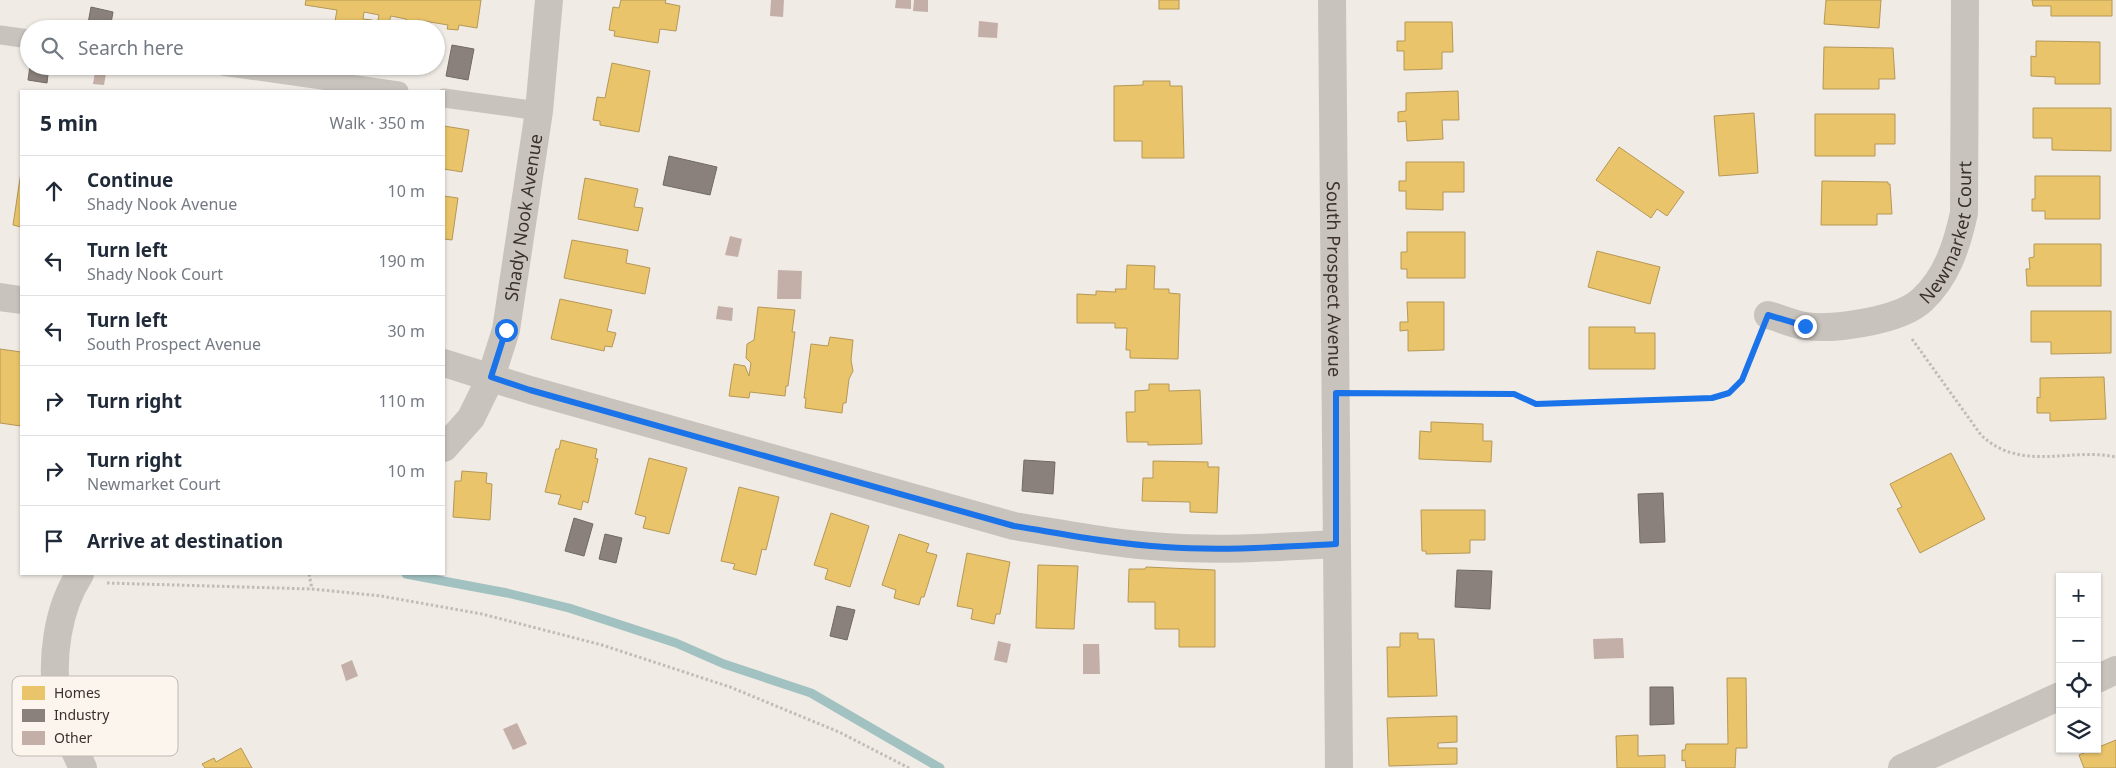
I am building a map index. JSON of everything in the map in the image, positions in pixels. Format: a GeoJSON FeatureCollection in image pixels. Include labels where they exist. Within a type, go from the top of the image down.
{"type":"FeatureCollection","features":[{"type":"Feature","properties":{"kind":"street","name":"Shady Nook Avenue"},"geometry":{"type":"LineString","coordinates":[[445,447],[472,418],[491,377],[506,330],[539,111],[550,0]]}},
{"type":"Feature","properties":{"kind":"street","name":"South Prospect Avenue"},"geometry":{"type":"LineString","coordinates":[[1332,0],[1339,768]]}},
{"type":"Feature","properties":{"kind":"street","name":"Newmarket Court"},"geometry":{"type":"LineString","coordinates":[[1768,315],[1805,326],[1859,324],[1895,315],[1921,301],[1943,274],[1958,244],[1964,213],[1964,0]]}},
{"type":"Feature","properties":{"kind":"street"},"geometry":{"type":"LineString","coordinates":[[0,297],[20,300]]}},
{"type":"Feature","properties":{"kind":"street"},"geometry":{"type":"LineString","coordinates":[[445,363],[539,393],[1014,526],[1094,540],[1165,547],[1243,549],[1336,544]]}},
{"type":"Feature","properties":{"kind":"street"},"geometry":{"type":"LineString","coordinates":[[56,676],[55,655],[63,611],[77,578]]}},
{"type":"Feature","properties":{"kind":"street"},"geometry":{"type":"LineString","coordinates":[[2101,677],[2116,670]]}},
{"type":"Feature","properties":{"kind":"street"},"geometry":{"type":"LineString","coordinates":[[1902,768],[2056,698]]}},
{"type":"Feature","properties":{"kind":"street"},"geometry":{"type":"LineString","coordinates":[[78,756],[83,768]]}},
{"type":"Feature","properties":{"kind":"lane"},"geometry":{"type":"LineString","coordinates":[[0,35],[20,38]]}},
{"type":"Feature","properties":{"kind":"lane"},"geometry":{"type":"LineString","coordinates":[[286,75],[392,90]]}},
{"type":"Feature","properties":{"kind":"lane"},"geometry":{"type":"LineString","coordinates":[[445,98],[539,111]]}},
{"type":"Feature","properties":{"kind":"path"},"geometry":{"type":"LineString","coordinates":[[1336,393],[1514,394],[1536,404],[1712,398],[1729,393],[1742,380],[1768,315]]}},
{"type":"Feature","properties":{"kind":"path"},"geometry":{"type":"LineString","coordinates":[[1895,315],[1981,435],[1991,445],[2022,457],[2116,457]]}},
{"type":"Feature","properties":{"kind":"path"},"geometry":{"type":"LineString","coordinates":[[309,575],[312,589]]}},
{"type":"Feature","properties":{"kind":"path"},"geometry":{"type":"LineString","coordinates":[[77,578],[312,589],[381,596],[482,614],[602,646],[730,687],[839,732],[909,768]]}},
{"type":"Feature","properties":{"kind":"building: Homes"},"geometry":{"type":"Polygon","coordinates":[[[306,0],[481,0],[477,28],[459,25],[458,30],[447,29],[448,25],[445,24],[445,20],[406,20],[391,16],[390,20],[378,20],[379,15],[364,12],[363,19],[372,20],[335,20],[337,10],[305,5],[306,0]]]}},
{"type":"Feature","properties":{"kind":"building: Homes"},"geometry":{"type":"Polygon","coordinates":[[[621,0],[666,0],[665,3],[680,6],[676,31],[660,29],[658,43],[614,36],[615,31],[609,30],[613,7],[619,8],[621,0]]]}},
{"type":"Feature","properties":{"kind":"building: Homes"},"geometry":{"type":"Polygon","coordinates":[[[1159,0],[1179,0],[1179,9],[1159,9],[1159,0]]]}},
{"type":"Feature","properties":{"kind":"building: Homes"},"geometry":{"type":"Polygon","coordinates":[[[1826,0],[1881,0],[1879,28],[1824,24],[1826,0]]]}},
{"type":"Feature","properties":{"kind":"building: Homes"},"geometry":{"type":"Polygon","coordinates":[[[2032,0],[2112,0],[2112,16],[2051,16],[2051,6],[2033,6],[2032,0]]]}},
{"type":"Feature","properties":{"kind":"building: Homes"},"geometry":{"type":"Polygon","coordinates":[[[1405,22],[1452,22],[1453,52],[1442,52],[1442,69],[1404,70],[1404,51],[1397,51],[1397,41],[1405,41],[1405,22]]]}},
{"type":"Feature","properties":{"kind":"building: Homes"},"geometry":{"type":"Polygon","coordinates":[[[2036,41],[2100,42],[2100,84],[2055,84],[2055,77],[2031,76],[2031,56],[2036,57],[2036,41]]]}},
{"type":"Feature","properties":{"kind":"building: Homes"},"geometry":{"type":"Polygon","coordinates":[[[1824,47],[1893,48],[1895,79],[1879,79],[1879,89],[1823,89],[1824,47]]]}},
{"type":"Feature","properties":{"kind":"building: Homes"},"geometry":{"type":"Polygon","coordinates":[[[612,63],[650,71],[639,132],[600,125],[600,121],[593,120],[597,97],[605,98],[612,63]]]}},
{"type":"Feature","properties":{"kind":"building: Homes"},"geometry":{"type":"Polygon","coordinates":[[[1143,81],[1170,81],[1170,86],[1182,86],[1184,158],[1142,158],[1142,141],[1114,141],[1114,86],[1143,85],[1143,81]]]}},
{"type":"Feature","properties":{"kind":"building: Homes"},"geometry":{"type":"Polygon","coordinates":[[[1458,91],[1459,120],[1442,120],[1443,139],[1407,141],[1406,121],[1398,122],[1398,112],[1406,111],[1406,93],[1458,91]]]}},
{"type":"Feature","properties":{"kind":"building: Homes"},"geometry":{"type":"Polygon","coordinates":[[[2033,108],[2111,108],[2111,151],[2052,150],[2052,138],[2033,138],[2033,108]]]}},
{"type":"Feature","properties":{"kind":"building: Homes"},"geometry":{"type":"Polygon","coordinates":[[[1754,113],[1758,173],[1719,176],[1714,116],[1754,113]]]}},
{"type":"Feature","properties":{"kind":"building: Homes"},"geometry":{"type":"Polygon","coordinates":[[[1815,114],[1895,114],[1895,144],[1875,144],[1875,156],[1815,156],[1815,114]]]}},
{"type":"Feature","properties":{"kind":"building: Homes"},"geometry":{"type":"Polygon","coordinates":[[[445,126],[469,130],[462,172],[445,169],[445,126]]]}},
{"type":"Feature","properties":{"kind":"building: Homes"},"geometry":{"type":"Polygon","coordinates":[[[1619,147],[1684,192],[1667,216],[1657,209],[1651,218],[1596,180],[1619,147]]]}},
{"type":"Feature","properties":{"kind":"building: Homes"},"geometry":{"type":"Polygon","coordinates":[[[1406,162],[1464,162],[1464,192],[1443,192],[1443,210],[1406,209],[1406,191],[1399,191],[1399,181],[1406,181],[1406,162]]]}},
{"type":"Feature","properties":{"kind":"building: Homes"},"geometry":{"type":"Polygon","coordinates":[[[2035,176],[2100,176],[2100,219],[2045,219],[2045,211],[2032,211],[2032,199],[2035,199],[2035,176]]]}},
{"type":"Feature","properties":{"kind":"building: Homes"},"geometry":{"type":"Polygon","coordinates":[[[585,178],[638,189],[634,207],[643,208],[638,231],[578,219],[585,178]]]}},
{"type":"Feature","properties":{"kind":"building: Homes"},"geometry":{"type":"Polygon","coordinates":[[[20,179],[20,227],[13,225],[20,179]]]}},
{"type":"Feature","properties":{"kind":"building: Homes"},"geometry":{"type":"Polygon","coordinates":[[[1822,181],[1888,182],[1890,184],[1892,214],[1877,214],[1877,225],[1821,225],[1822,181]]]}},
{"type":"Feature","properties":{"kind":"building: Homes"},"geometry":{"type":"Polygon","coordinates":[[[445,196],[458,198],[452,240],[445,239],[445,196]]]}},
{"type":"Feature","properties":{"kind":"building: Homes"},"geometry":{"type":"Polygon","coordinates":[[[1407,232],[1465,232],[1465,278],[1407,278],[1407,269],[1401,269],[1401,252],[1407,252],[1407,232]]]}},
{"type":"Feature","properties":{"kind":"building: Homes"},"geometry":{"type":"Polygon","coordinates":[[[572,240],[628,250],[626,263],[650,268],[645,294],[564,278],[572,240]]]}},
{"type":"Feature","properties":{"kind":"building: Homes"},"geometry":{"type":"Polygon","coordinates":[[[2034,244],[2101,244],[2101,286],[2027,286],[2026,269],[2030,269],[2029,258],[2034,257],[2034,244]]]}},
{"type":"Feature","properties":{"kind":"building: Homes"},"geometry":{"type":"Polygon","coordinates":[[[1597,251],[1660,267],[1650,304],[1588,287],[1597,251]]]}},
{"type":"Feature","properties":{"kind":"building: Homes"},"geometry":{"type":"Polygon","coordinates":[[[1127,265],[1155,266],[1154,289],[1169,289],[1169,293],[1180,294],[1178,359],[1130,358],[1130,350],[1126,350],[1127,328],[1115,328],[1115,323],[1077,323],[1077,294],[1096,295],[1096,291],[1116,292],[1115,289],[1126,289],[1127,265]]]}},
{"type":"Feature","properties":{"kind":"building: Homes"},"geometry":{"type":"Polygon","coordinates":[[[560,299],[612,310],[607,331],[616,333],[612,347],[605,346],[604,351],[551,339],[560,299]]]}},
{"type":"Feature","properties":{"kind":"building: Homes"},"geometry":{"type":"Polygon","coordinates":[[[1407,302],[1444,302],[1444,350],[1408,351],[1408,330],[1400,331],[1400,322],[1408,322],[1407,302]]]}},
{"type":"Feature","properties":{"kind":"building: Homes"},"geometry":{"type":"Polygon","coordinates":[[[758,307],[795,310],[792,332],[795,332],[785,396],[750,392],[749,398],[729,396],[734,364],[745,366],[749,376],[751,363],[746,358],[747,344],[754,340],[758,307]]]}},
{"type":"Feature","properties":{"kind":"building: Homes"},"geometry":{"type":"Polygon","coordinates":[[[2031,311],[2111,311],[2111,353],[2051,354],[2051,342],[2031,342],[2031,311]]]}},
{"type":"Feature","properties":{"kind":"building: Homes"},"geometry":{"type":"Polygon","coordinates":[[[1589,327],[1635,327],[1635,333],[1655,333],[1655,369],[1589,369],[1589,327]]]}},
{"type":"Feature","properties":{"kind":"building: Homes"},"geometry":{"type":"Polygon","coordinates":[[[830,337],[853,340],[851,360],[853,371],[849,379],[846,403],[843,403],[842,413],[805,408],[806,398],[804,398],[811,344],[828,346],[830,337]]]}},
{"type":"Feature","properties":{"kind":"building: Homes"},"geometry":{"type":"Polygon","coordinates":[[[0,349],[20,352],[20,426],[0,423],[0,349]]]}},
{"type":"Feature","properties":{"kind":"building: Homes"},"geometry":{"type":"Polygon","coordinates":[[[2104,377],[2106,419],[2050,421],[2050,413],[2037,413],[2037,397],[2040,398],[2040,378],[2104,377]]]}},
{"type":"Feature","properties":{"kind":"building: Homes"},"geometry":{"type":"Polygon","coordinates":[[[1149,384],[1169,384],[1169,391],[1200,390],[1202,444],[1148,445],[1148,442],[1127,442],[1126,412],[1135,412],[1135,391],[1149,390],[1149,384]]]}},
{"type":"Feature","properties":{"kind":"building: Homes"},"geometry":{"type":"Polygon","coordinates":[[[1431,422],[1483,424],[1483,441],[1492,441],[1491,462],[1419,459],[1420,431],[1431,432],[1431,422]]]}},
{"type":"Feature","properties":{"kind":"building: Homes"},"geometry":{"type":"Polygon","coordinates":[[[561,440],[597,449],[595,458],[598,459],[588,503],[583,501],[581,510],[558,504],[561,495],[545,492],[556,449],[559,449],[561,440]]]}},
{"type":"Feature","properties":{"kind":"building: Homes"},"geometry":{"type":"Polygon","coordinates":[[[1951,453],[1985,519],[1920,553],[1897,509],[1902,507],[1890,484],[1951,453]]]}},
{"type":"Feature","properties":{"kind":"building: Homes"},"geometry":{"type":"Polygon","coordinates":[[[649,458],[687,468],[669,534],[643,528],[646,517],[635,514],[649,458]]]}},
{"type":"Feature","properties":{"kind":"building: Homes"},"geometry":{"type":"Polygon","coordinates":[[[1153,461],[1208,462],[1208,467],[1219,467],[1217,513],[1190,512],[1190,502],[1142,501],[1143,478],[1153,478],[1153,461]]]}},
{"type":"Feature","properties":{"kind":"building: Homes"},"geometry":{"type":"Polygon","coordinates":[[[462,471],[487,473],[486,483],[492,484],[490,520],[453,517],[455,481],[461,481],[462,471]]]}},
{"type":"Feature","properties":{"kind":"building: Homes"},"geometry":{"type":"Polygon","coordinates":[[[739,487],[779,497],[766,550],[762,549],[756,575],[733,569],[735,564],[721,561],[739,487]]]}},
{"type":"Feature","properties":{"kind":"building: Homes"},"geometry":{"type":"Polygon","coordinates":[[[1421,510],[1485,510],[1485,540],[1470,540],[1470,553],[1426,554],[1426,551],[1422,551],[1421,510]]]}},
{"type":"Feature","properties":{"kind":"building: Homes"},"geometry":{"type":"Polygon","coordinates":[[[831,513],[869,526],[850,587],[825,579],[828,569],[814,565],[831,513]]]}},
{"type":"Feature","properties":{"kind":"building: Homes"},"geometry":{"type":"Polygon","coordinates":[[[899,534],[929,544],[926,552],[937,555],[924,597],[921,597],[919,605],[894,598],[896,590],[882,585],[899,534]]]}},
{"type":"Feature","properties":{"kind":"building: Homes"},"geometry":{"type":"Polygon","coordinates":[[[967,553],[1010,562],[1000,614],[996,614],[994,624],[971,619],[973,609],[957,606],[967,553]]]}},
{"type":"Feature","properties":{"kind":"building: Homes"},"geometry":{"type":"Polygon","coordinates":[[[1038,565],[1078,566],[1074,629],[1036,628],[1038,565]]]}},
{"type":"Feature","properties":{"kind":"building: Homes"},"geometry":{"type":"Polygon","coordinates":[[[1146,567],[1215,570],[1215,647],[1179,647],[1179,629],[1155,629],[1155,602],[1128,602],[1129,569],[1145,569],[1146,567]]]}},
{"type":"Feature","properties":{"kind":"building: Homes"},"geometry":{"type":"Polygon","coordinates":[[[1400,633],[1418,633],[1418,639],[1434,639],[1437,696],[1388,697],[1387,647],[1400,647],[1400,633]]]}},
{"type":"Feature","properties":{"kind":"building: Homes"},"geometry":{"type":"Polygon","coordinates":[[[1727,678],[1746,678],[1747,748],[1736,748],[1735,768],[1686,768],[1685,760],[1682,761],[1682,750],[1685,750],[1686,744],[1728,744],[1727,678]]]}},
{"type":"Feature","properties":{"kind":"building: Homes"},"geometry":{"type":"Polygon","coordinates":[[[1457,716],[1457,742],[1438,743],[1438,748],[1457,748],[1457,764],[1389,766],[1387,718],[1457,716]]]}},
{"type":"Feature","properties":{"kind":"building: Homes"},"geometry":{"type":"Polygon","coordinates":[[[1638,735],[1638,756],[1665,755],[1665,768],[1617,768],[1616,736],[1638,735]]]}},
{"type":"Feature","properties":{"kind":"building: Homes"},"geometry":{"type":"Polygon","coordinates":[[[2116,740],[2116,768],[2084,768],[2079,755],[2084,753],[2101,753],[2101,746],[2116,740]]]}},
{"type":"Feature","properties":{"kind":"building: Homes"},"geometry":{"type":"Polygon","coordinates":[[[241,748],[252,768],[205,768],[202,764],[214,758],[216,762],[241,748]]]}},
{"type":"Feature","properties":{"kind":"building: Industry"},"geometry":{"type":"Polygon","coordinates":[[[91,7],[113,12],[112,20],[89,20],[91,7]]]}},
{"type":"Feature","properties":{"kind":"building: Industry"},"geometry":{"type":"Polygon","coordinates":[[[452,45],[474,49],[468,80],[446,76],[452,45]]]}},
{"type":"Feature","properties":{"kind":"building: Industry"},"geometry":{"type":"Polygon","coordinates":[[[29,75],[48,75],[47,83],[28,80],[29,75]]]}},
{"type":"Feature","properties":{"kind":"building: Industry"},"geometry":{"type":"Polygon","coordinates":[[[669,156],[717,167],[710,195],[663,185],[669,156]]]}},
{"type":"Feature","properties":{"kind":"building: Industry"},"geometry":{"type":"Polygon","coordinates":[[[1024,460],[1055,462],[1053,494],[1022,491],[1024,460]]]}},
{"type":"Feature","properties":{"kind":"building: Industry"},"geometry":{"type":"Polygon","coordinates":[[[1663,493],[1665,542],[1640,543],[1638,494],[1663,493]]]}},
{"type":"Feature","properties":{"kind":"building: Industry"},"geometry":{"type":"Polygon","coordinates":[[[574,518],[593,524],[584,556],[565,551],[574,518]]]}},
{"type":"Feature","properties":{"kind":"building: Industry"},"geometry":{"type":"Polygon","coordinates":[[[605,534],[622,538],[616,563],[599,559],[605,534]]]}},
{"type":"Feature","properties":{"kind":"building: Industry"},"geometry":{"type":"Polygon","coordinates":[[[1457,570],[1492,571],[1490,609],[1455,607],[1457,570]]]}},
{"type":"Feature","properties":{"kind":"building: Industry"},"geometry":{"type":"Polygon","coordinates":[[[837,606],[855,610],[847,640],[830,636],[837,606]]]}},
{"type":"Feature","properties":{"kind":"building: Industry"},"geometry":{"type":"Polygon","coordinates":[[[1650,687],[1673,687],[1674,724],[1650,725],[1650,687]]]}},
{"type":"Feature","properties":{"kind":"building: Other"},"geometry":{"type":"Polygon","coordinates":[[[771,0],[784,0],[783,17],[770,16],[771,0]]]}},
{"type":"Feature","properties":{"kind":"building: Other"},"geometry":{"type":"Polygon","coordinates":[[[896,0],[911,0],[911,9],[895,8],[896,0]]]}},
{"type":"Feature","properties":{"kind":"building: Other"},"geometry":{"type":"Polygon","coordinates":[[[914,0],[928,0],[928,12],[913,11],[914,0]]]}},
{"type":"Feature","properties":{"kind":"building: Other"},"geometry":{"type":"Polygon","coordinates":[[[979,21],[998,23],[997,38],[978,37],[979,21]]]}},
{"type":"Feature","properties":{"kind":"building: Other"},"geometry":{"type":"Polygon","coordinates":[[[94,75],[106,75],[104,85],[93,84],[94,75]]]}},
{"type":"Feature","properties":{"kind":"building: Other"},"geometry":{"type":"Polygon","coordinates":[[[730,236],[742,239],[738,257],[725,255],[730,236]]]}},
{"type":"Feature","properties":{"kind":"building: Other"},"geometry":{"type":"Polygon","coordinates":[[[778,270],[802,271],[801,299],[777,299],[778,270]]]}},
{"type":"Feature","properties":{"kind":"building: Other"},"geometry":{"type":"Polygon","coordinates":[[[718,306],[733,308],[732,321],[716,319],[718,306]]]}},
{"type":"Feature","properties":{"kind":"building: Other"},"geometry":{"type":"Polygon","coordinates":[[[1623,638],[1624,658],[1594,659],[1593,639],[1623,638]]]}},
{"type":"Feature","properties":{"kind":"building: Other"},"geometry":{"type":"Polygon","coordinates":[[[998,641],[1011,644],[1007,663],[994,660],[998,641]]]}},
{"type":"Feature","properties":{"kind":"building: Other"},"geometry":{"type":"Polygon","coordinates":[[[1083,644],[1099,644],[1100,674],[1083,674],[1083,644]]]}},
{"type":"Feature","properties":{"kind":"building: Other"},"geometry":{"type":"Polygon","coordinates":[[[352,660],[358,676],[346,681],[341,665],[352,660]]]}},
{"type":"Feature","properties":{"kind":"building: Other"},"geometry":{"type":"Polygon","coordinates":[[[517,723],[527,744],[513,750],[503,729],[517,723]]]}},
{"type":"Feature","properties":{"kind":"waterway"},"geometry":{"type":"LineString","coordinates":[[411,575],[507,593],[569,608],[676,643],[724,664],[811,693],[940,768]]}},
{"type":"Feature","properties":{"kind":"route"},"geometry":{"type":"LineString","coordinates":[[506,330],[491,377],[530,390],[1014,526],[1094,540],[1165,547],[1243,549],[1336,544],[1336,393],[1514,394],[1536,404],[1712,398],[1729,393],[1742,380],[1768,315],[1805,326]]}}]}
